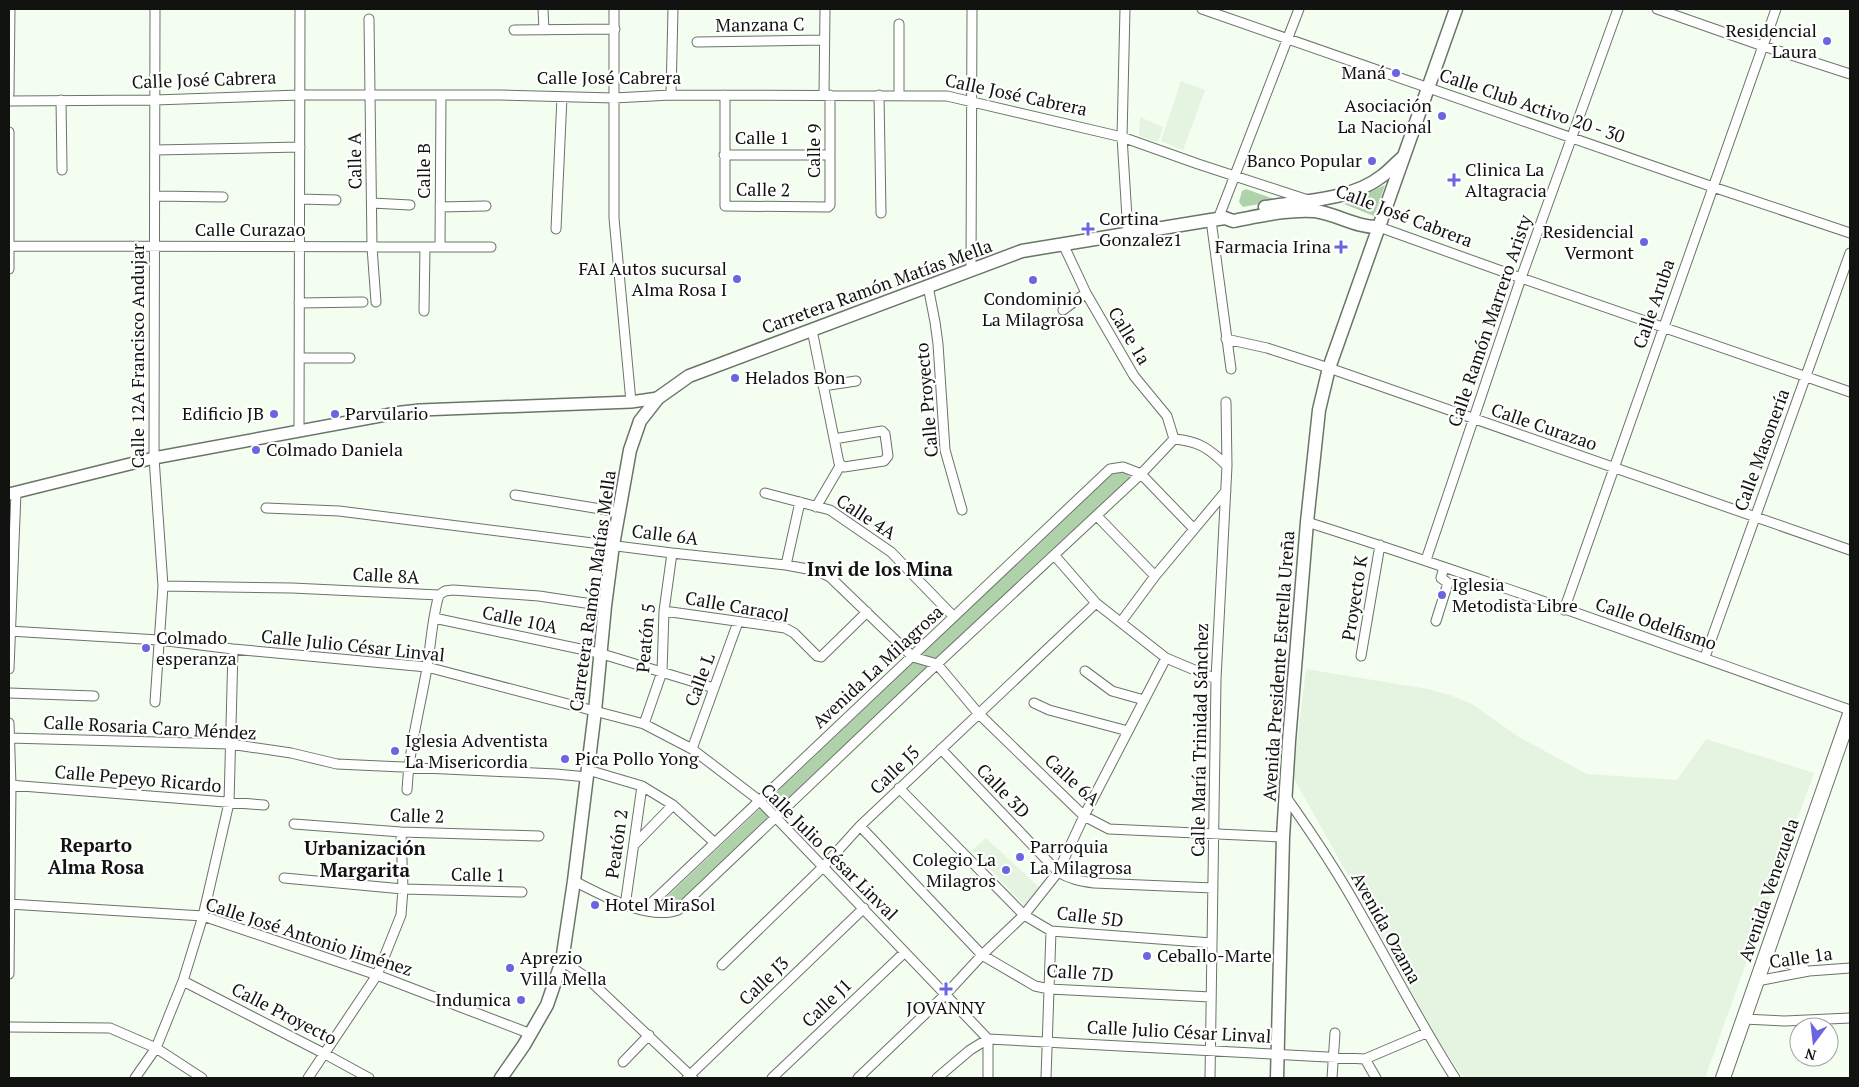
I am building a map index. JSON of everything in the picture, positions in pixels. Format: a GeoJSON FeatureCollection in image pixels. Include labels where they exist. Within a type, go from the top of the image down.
{"type":"FeatureCollection","features":[{"type":"Feature","properties":{"kind":"main road","name":"Avenida Presidente Estrella Ureña"},"geometry":{"type":"LineString","coordinates":[[1277,1078],[1283,837],[1308,522],[1319,410],[1329,368],[1456,9]]}},
{"type":"Feature","properties":{"kind":"main road","name":"Carretera Ramón Matías Mella"},"geometry":{"type":"LineString","coordinates":[[501,1078],[531,1034],[547,1005],[562,960],[574,881],[595,711],[599,653],[613,545],[630,450],[640,421],[658,398],[689,376],[1022,251],[1218,219],[1247,210],[1345,194],[1368,185],[1382,176],[1404,156]]}},
{"type":"Feature","properties":{"kind":"main road","name":"Calle José Cabrera"},"geometry":{"type":"LineString","coordinates":[[1309,200],[1371,220],[1379,228]]}},
{"type":"Feature","properties":{"kind":"main road","name":"Carretera Ramón Matías Mella"},"geometry":{"type":"LineString","coordinates":[[1218,219],[1233,220],[1286,212],[1317,212],[1370,228],[1379,228]]}},
{"type":"Feature","properties":{"kind":"main road","name":"Avenida Venezuela"},"geometry":{"type":"LineString","coordinates":[[1723,1078],[1850,712]]}},
{"type":"Feature","properties":{"kind":"street"},"geometry":{"type":"LineString","coordinates":[[9,94],[10,9]]}},
{"type":"Feature","properties":{"kind":"street","name":"Calle 12A Francisco Andujar"},"geometry":{"type":"LineString","coordinates":[[155,9],[154,458],[163,586],[155,702]]}},
{"type":"Feature","properties":{"kind":"street"},"geometry":{"type":"LineString","coordinates":[[299,430],[300,9]]}},
{"type":"Feature","properties":{"kind":"street"},"geometry":{"type":"LineString","coordinates":[[543,9],[544,30]]}},
{"type":"Feature","properties":{"kind":"street"},"geometry":{"type":"LineString","coordinates":[[614,9],[614,218],[631,402]]}},
{"type":"Feature","properties":{"kind":"street"},"geometry":{"type":"LineString","coordinates":[[671,95],[672,9]]}},
{"type":"Feature","properties":{"kind":"street","name":"Calle 9"},"geometry":{"type":"LineString","coordinates":[[825,9],[824,40],[830,155],[829,207]]}},
{"type":"Feature","properties":{"kind":"street"},"geometry":{"type":"LineString","coordinates":[[971,271],[972,9]]}},
{"type":"Feature","properties":{"kind":"street"},"geometry":{"type":"LineString","coordinates":[[1125,9],[1122,137],[1128,234]]}},
{"type":"Feature","properties":{"kind":"street","name":"Calle Club Activo 20 - 30"},"geometry":{"type":"LineString","coordinates":[[1202,9],[1850,233]]}},
{"type":"Feature","properties":{"kind":"street"},"geometry":{"type":"LineString","coordinates":[[1231,369],[1226,338],[1218,219],[1299,9]]}},
{"type":"Feature","properties":{"kind":"street","name":"Calle Ramón Marrero Aristy"},"geometry":{"type":"LineString","coordinates":[[1426,560],[1521,278],[1618,9]]}},
{"type":"Feature","properties":{"kind":"street"},"geometry":{"type":"LineString","coordinates":[[1658,9],[1850,74]]}},
{"type":"Feature","properties":{"kind":"street","name":"Calle Aruba"},"geometry":{"type":"LineString","coordinates":[[1564,610],[1776,9]]}},
{"type":"Feature","properties":{"kind":"street","name":"Calle A"},"geometry":{"type":"LineString","coordinates":[[369,19],[372,247],[376,302]]}},
{"type":"Feature","properties":{"kind":"street"},"geometry":{"type":"LineString","coordinates":[[899,95],[900,24]]}},
{"type":"Feature","properties":{"kind":"street"},"geometry":{"type":"LineString","coordinates":[[514,30],[615,29]]}},
{"type":"Feature","properties":{"kind":"street","name":"Manzana C"},"geometry":{"type":"LineString","coordinates":[[697,42],[824,40]]}},
{"type":"Feature","properties":{"kind":"street","name":"Calle José Cabrera"},"geometry":{"type":"LineString","coordinates":[[9,101],[156,100],[300,95],[614,98],[671,95],[947,96],[972,100],[1122,137],[1309,200]]}},
{"type":"Feature","properties":{"kind":"street","name":"Calle B"},"geometry":{"type":"LineString","coordinates":[[440,247],[441,95]]}},
{"type":"Feature","properties":{"kind":"street"},"geometry":{"type":"LineString","coordinates":[[724,155],[725,95]]}},
{"type":"Feature","properties":{"kind":"street"},"geometry":{"type":"LineString","coordinates":[[879,95],[881,213]]}},
{"type":"Feature","properties":{"kind":"street"},"geometry":{"type":"LineString","coordinates":[[556,229],[562,97]]}},
{"type":"Feature","properties":{"kind":"street"},"geometry":{"type":"LineString","coordinates":[[62,100],[62,170]]}},
{"type":"Feature","properties":{"kind":"street"},"geometry":{"type":"LineString","coordinates":[[9,132],[9,269]]}},
{"type":"Feature","properties":{"kind":"street"},"geometry":{"type":"LineString","coordinates":[[155,150],[300,148]]}},
{"type":"Feature","properties":{"kind":"street","name":"Calle 1"},"geometry":{"type":"LineString","coordinates":[[724,155],[830,155]]}},
{"type":"Feature","properties":{"kind":"street","name":"Calle 2"},"geometry":{"type":"LineString","coordinates":[[724,155],[726,206],[829,207]]}},
{"type":"Feature","properties":{"kind":"street"},"geometry":{"type":"LineString","coordinates":[[155,196],[223,197]]}},
{"type":"Feature","properties":{"kind":"street"},"geometry":{"type":"LineString","coordinates":[[300,199],[336,200]]}},
{"type":"Feature","properties":{"kind":"street"},"geometry":{"type":"LineString","coordinates":[[372,203],[410,204]]}},
{"type":"Feature","properties":{"kind":"street"},"geometry":{"type":"LineString","coordinates":[[440,207],[486,206]]}},
{"type":"Feature","properties":{"kind":"street","name":"Calle José Cabrera"},"geometry":{"type":"LineString","coordinates":[[1379,228],[1850,392]]}},
{"type":"Feature","properties":{"kind":"street","name":"Calle 1a"},"geometry":{"type":"LineString","coordinates":[[1063,244],[1086,293],[1134,376],[1167,416],[1174,439]]}},
{"type":"Feature","properties":{"kind":"street","name":"Calle Curazao"},"geometry":{"type":"LineString","coordinates":[[9,246],[491,247]]}},
{"type":"Feature","properties":{"kind":"street"},"geometry":{"type":"LineString","coordinates":[[424,311],[425,247]]}},
{"type":"Feature","properties":{"kind":"street","name":"Calle Masonería"},"geometry":{"type":"LineString","coordinates":[[1705,657],[1850,253]]}},
{"type":"Feature","properties":{"kind":"street","name":"Calle Proyecto"},"geometry":{"type":"LineString","coordinates":[[928,286],[936,329],[945,450],[962,510]]}},
{"type":"Feature","properties":{"kind":"street"},"geometry":{"type":"LineString","coordinates":[[1063,310],[1086,293]]}},
{"type":"Feature","properties":{"kind":"street"},"geometry":{"type":"LineString","coordinates":[[299,303],[363,302]]}},
{"type":"Feature","properties":{"kind":"street"},"geometry":{"type":"LineString","coordinates":[[812,330],[840,466],[816,507]]}},
{"type":"Feature","properties":{"kind":"street","name":"Calle Curazao"},"geometry":{"type":"LineString","coordinates":[[1226,338],[1267,348],[1329,368],[1850,550]]}},
{"type":"Feature","properties":{"kind":"street"},"geometry":{"type":"LineString","coordinates":[[299,358],[350,358]]}},
{"type":"Feature","properties":{"kind":"street"},"geometry":{"type":"LineString","coordinates":[[823,386],[856,380]]}},
{"type":"Feature","properties":{"kind":"street"},"geometry":{"type":"LineString","coordinates":[[9,669],[12,493],[154,458],[299,430],[420,410],[631,402],[658,398]]}},
{"type":"Feature","properties":{"kind":"street","name":"Calle María Trinidad Sánchez"},"geometry":{"type":"LineString","coordinates":[[1210,1078],[1216,679],[1227,466],[1226,402]]}},
{"type":"Feature","properties":{"kind":"street"},"geometry":{"type":"LineString","coordinates":[[834,439],[882,431],[885,434],[888,456],[884,461],[840,466]]}},
{"type":"Feature","properties":{"kind":"street"},"geometry":{"type":"LineString","coordinates":[[574,881],[625,906],[668,914],[678,910],[937,664],[1055,556],[1141,474],[1174,439],[1191,440],[1219,458],[1227,466]]}},
{"type":"Feature","properties":{"kind":"street","name":"Avenida La Milagrosa"},"geometry":{"type":"LineString","coordinates":[[644,910],[1110,470],[1122,467],[1141,474]]}},
{"type":"Feature","properties":{"kind":"street"},"geometry":{"type":"LineString","coordinates":[[1141,474],[1194,529]]}},
{"type":"Feature","properties":{"kind":"street"},"geometry":{"type":"LineString","coordinates":[[1120,622],[1155,576],[1226,491]]}},
{"type":"Feature","properties":{"kind":"street","name":"Calle 4A"},"geometry":{"type":"LineString","coordinates":[[764,492],[830,510],[891,552],[954,617]]}},
{"type":"Feature","properties":{"kind":"street"},"geometry":{"type":"LineString","coordinates":[[515,496],[619,512]]}},
{"type":"Feature","properties":{"kind":"street"},"geometry":{"type":"LineString","coordinates":[[786,565],[800,502]]}},
{"type":"Feature","properties":{"kind":"street","name":"Calle 6A"},"geometry":{"type":"LineString","coordinates":[[266,508],[339,511],[672,553],[786,565],[818,571],[830,577],[913,657],[937,664],[978,713],[1084,816],[1109,829],[1283,837]]}},
{"type":"Feature","properties":{"kind":"street"},"geometry":{"type":"LineString","coordinates":[[1097,516],[1155,576]]}},
{"type":"Feature","properties":{"kind":"street","name":"Calle Odelfismo"},"geometry":{"type":"LineString","coordinates":[[1308,522],[1426,560],[1564,610],[1705,657],[1850,712]]}},
{"type":"Feature","properties":{"kind":"street","name":"Proyecto K"},"geometry":{"type":"LineString","coordinates":[[1361,656],[1380,545]]}},
{"type":"Feature","properties":{"kind":"street","name":"Peatón 5"},"geometry":{"type":"LineString","coordinates":[[644,724],[662,672],[664,611],[672,553]]}},
{"type":"Feature","properties":{"kind":"street"},"geometry":{"type":"LineString","coordinates":[[1055,556],[1096,603],[1166,658],[1216,679]]}},
{"type":"Feature","properties":{"kind":"street"},"geometry":{"type":"LineString","coordinates":[[1436,621],[1448,582],[1441,578],[1444,567]]}},
{"type":"Feature","properties":{"kind":"street","name":"Calle 8A"},"geometry":{"type":"LineString","coordinates":[[163,586],[292,588],[439,595],[445,591],[453,590],[539,596],[605,606]]}},
{"type":"Feature","properties":{"kind":"street"},"geometry":{"type":"LineString","coordinates":[[408,790],[408,767],[428,667],[435,607],[439,595]]}},
{"type":"Feature","properties":{"kind":"street","name":"Calle J5"},"geometry":{"type":"LineString","coordinates":[[722,965],[823,867],[860,826],[899,788],[1096,603]]}},
{"type":"Feature","properties":{"kind":"street","name":"Calle Caracol"},"geometry":{"type":"LineString","coordinates":[[664,611],[790,630],[817,656],[821,657],[867,612]]}},
{"type":"Feature","properties":{"kind":"street","name":"Calle 10A"},"geometry":{"type":"LineString","coordinates":[[434,618],[599,653],[714,688]]}},
{"type":"Feature","properties":{"kind":"street","name":"Calle L"},"geometry":{"type":"LineString","coordinates":[[692,749],[738,622]]}},
{"type":"Feature","properties":{"kind":"street","name":"Calle Julio César Linval"},"geometry":{"type":"LineString","coordinates":[[10,631],[159,640],[233,650],[428,667],[644,724],[692,749],[760,801],[988,1038],[1365,1060],[1426,1033]]}},
{"type":"Feature","properties":{"kind":"street"},"geometry":{"type":"LineString","coordinates":[[135,1078],[156,1048],[183,981],[203,916],[229,803],[233,650]]}},
{"type":"Feature","properties":{"kind":"street"},"geometry":{"type":"LineString","coordinates":[[858,1078],[946,994],[982,955],[1024,915],[1058,872],[1084,816],[1166,658]]}},
{"type":"Feature","properties":{"kind":"street"},"geometry":{"type":"LineString","coordinates":[[1085,671],[1112,691],[1144,700]]}},
{"type":"Feature","properties":{"kind":"street"},"geometry":{"type":"LineString","coordinates":[[9,693],[94,696]]}},
{"type":"Feature","properties":{"kind":"street"},"geometry":{"type":"LineString","coordinates":[[1034,703],[1049,710],[1128,731]]}},
{"type":"Feature","properties":{"kind":"street"},"geometry":{"type":"LineString","coordinates":[[9,723],[9,974]]}},
{"type":"Feature","properties":{"kind":"street","name":"Calle Rosaria Caro Méndez"},"geometry":{"type":"LineString","coordinates":[[9,738],[230,744],[291,753],[337,764],[587,774],[642,786],[673,805],[715,843]]}},
{"type":"Feature","properties":{"kind":"street","name":"Calle 3D"},"geometry":{"type":"LineString","coordinates":[[940,749],[1058,872],[1066,877],[1077,881],[1094,883],[1214,888]]}},
{"type":"Feature","properties":{"kind":"street","name":"Calle Pepeyo Ricardo"},"geometry":{"type":"LineString","coordinates":[[10,785],[264,805]]}},
{"type":"Feature","properties":{"kind":"street","name":"Peatón 2"},"geometry":{"type":"LineString","coordinates":[[625,906],[642,786]]}},
{"type":"Feature","properties":{"kind":"street","name":"Calle 5D"},"geometry":{"type":"LineString","coordinates":[[899,788],[1024,915],[1051,931],[1212,943]]}},
{"type":"Feature","properties":{"kind":"street","name":"Avenida Ozama"},"geometry":{"type":"LineString","coordinates":[[1286,796],[1324,852],[1362,914],[1426,1033],[1455,1078]]}},
{"type":"Feature","properties":{"kind":"street"},"geometry":{"type":"LineString","coordinates":[[634,845],[673,805]]}},
{"type":"Feature","properties":{"kind":"street","name":"Calle 2"},"geometry":{"type":"LineString","coordinates":[[294,824],[402,832],[539,836]]}},
{"type":"Feature","properties":{"kind":"street","name":"Calle 7D"},"geometry":{"type":"LineString","coordinates":[[860,826],[982,955],[1034,986],[1049,989],[1211,996]]}},
{"type":"Feature","properties":{"kind":"street"},"geometry":{"type":"LineString","coordinates":[[308,1078],[377,975],[401,915],[403,889],[402,832]]}},
{"type":"Feature","properties":{"kind":"street","name":"Calle 1"},"geometry":{"type":"LineString","coordinates":[[284,878],[403,889],[522,892]]}},
{"type":"Feature","properties":{"kind":"street","name":"Calle José Antonio Jiménez"},"geometry":{"type":"LineString","coordinates":[[9,904],[203,916],[377,975],[531,1034]]}},
{"type":"Feature","properties":{"kind":"street","name":"Calle J3"},"geometry":{"type":"LineString","coordinates":[[690,1077],[864,908]]}},
{"type":"Feature","properties":{"kind":"street"},"geometry":{"type":"LineString","coordinates":[[1046,1078],[1049,1041],[1051,931]]}},
{"type":"Feature","properties":{"kind":"street","name":"Calle J1"},"geometry":{"type":"LineString","coordinates":[[772,1078],[905,952]]}},
{"type":"Feature","properties":{"kind":"street"},"geometry":{"type":"LineString","coordinates":[[1766,956],[1808,971]]}},
{"type":"Feature","properties":{"kind":"street"},"geometry":{"type":"LineString","coordinates":[[562,960],[586,977],[649,1035],[690,1077]]}},
{"type":"Feature","properties":{"kind":"street","name":"Calle 1a"},"geometry":{"type":"LineString","coordinates":[[1757,981],[1808,971],[1850,968]]}},
{"type":"Feature","properties":{"kind":"street","name":"Calle Proyecto"},"geometry":{"type":"LineString","coordinates":[[183,981],[369,1078]]}},
{"type":"Feature","properties":{"kind":"street"},"geometry":{"type":"LineString","coordinates":[[1744,1019],[1785,1021],[1850,1018]]}},
{"type":"Feature","properties":{"kind":"street"},"geometry":{"type":"LineString","coordinates":[[9,1027],[110,1028],[156,1048],[202,1078]]}},
{"type":"Feature","properties":{"kind":"street"},"geometry":{"type":"LineString","coordinates":[[1332,1078],[1335,1033]]}},
{"type":"Feature","properties":{"kind":"street"},"geometry":{"type":"LineString","coordinates":[[623,1062],[649,1035]]}},
{"type":"Feature","properties":{"kind":"street"},"geometry":{"type":"LineString","coordinates":[[937,1078],[970,1050],[988,1038]]}},
{"type":"Feature","properties":{"kind":"street"},"geometry":{"type":"LineString","coordinates":[[988,1038],[988,1078]]}},
{"type":"Feature","properties":{"kind":"street"},"geometry":{"type":"LineString","coordinates":[[1365,1060],[1376,1078]]}},
{"type":"Feature","properties":{"kind":"shaded area"},"geometry":{"type":"Polygon","coordinates":[[[1181,81],[1205,90],[1183,150],[1161,141],[1181,81]]]}},
{"type":"Feature","properties":{"kind":"shaded area"},"geometry":{"type":"Polygon","coordinates":[[[1140,117],[1163,127],[1158,142],[1139,136],[1140,117]]]}},
{"type":"Feature","properties":{"kind":"shaded area"},"geometry":{"type":"Polygon","coordinates":[[[1306,669],[1428,689],[1450,695],[1472,704],[1519,737],[1587,774],[1677,780],[1706,739],[1814,773],[1705,1078],[1463,1078],[1433,1032],[1293,777],[1306,669]]]}},
{"type":"Feature","properties":{"kind":"shaded area","name":"Colegio La Milagros"},"geometry":{"type":"Polygon","coordinates":[[[986,838],[1043,891],[1025,906],[972,850],[986,838]]]}},
{"type":"Feature","properties":{"kind":"green space"},"geometry":{"type":"Polygon","coordinates":[[[1385,185],[1374,216],[1344,204],[1385,185]]]}},
{"type":"Feature","properties":{"kind":"green space"},"geometry":{"type":"Polygon","coordinates":[[[1246,189],[1274,199],[1274,201],[1243,207],[1239,202],[1242,191],[1246,189]]]}},
{"type":"Feature","properties":{"kind":"green space"},"geometry":{"type":"Polygon","coordinates":[[[1123,472],[1131,477],[675,906],[668,909],[657,906],[1113,473],[1123,472]]]}},
{"type":"Feature","properties":{"kind":"place","name":"Residencial Laura"},"geometry":{"type":"Point","coordinates":[1827,41]}},
{"type":"Feature","properties":{"kind":"place","name":"Maná"},"geometry":{"type":"Point","coordinates":[1396,73]}},
{"type":"Feature","properties":{"kind":"place","name":"Asociación La Nacional"},"geometry":{"type":"Point","coordinates":[1442,116]}},
{"type":"Feature","properties":{"kind":"place","name":"Banco Popular"},"geometry":{"type":"Point","coordinates":[1372,161]}},
{"type":"Feature","properties":{"kind":"place","name":"Clinica La Altagracia"},"geometry":{"type":"Point","coordinates":[1454,180]}},
{"type":"Feature","properties":{"kind":"place","name":"Cortina Gonzalez1"},"geometry":{"type":"Point","coordinates":[1088,229]}},
{"type":"Feature","properties":{"kind":"place","name":"Residencial Vermont"},"geometry":{"type":"Point","coordinates":[1644,242]}},
{"type":"Feature","properties":{"kind":"place","name":"Farmacia Irina"},"geometry":{"type":"Point","coordinates":[1341,247]}},
{"type":"Feature","properties":{"kind":"place","name":"FAI Autos sucursal Alma Rosa I"},"geometry":{"type":"Point","coordinates":[737,279]}},
{"type":"Feature","properties":{"kind":"place","name":"Condominio La Milagrosa"},"geometry":{"type":"Point","coordinates":[1033,280]}},
{"type":"Feature","properties":{"kind":"place","name":"Helados Bon"},"geometry":{"type":"Point","coordinates":[735,378]}},
{"type":"Feature","properties":{"kind":"place","name":"Edificio JB"},"geometry":{"type":"Point","coordinates":[274,414]}},
{"type":"Feature","properties":{"kind":"place","name":"Parvulario"},"geometry":{"type":"Point","coordinates":[335,414]}},
{"type":"Feature","properties":{"kind":"place","name":"Colmado Daniela"},"geometry":{"type":"Point","coordinates":[256,450]}},
{"type":"Feature","properties":{"kind":"place","name":"Iglesia Metodista Libre"},"geometry":{"type":"Point","coordinates":[1442,595]}},
{"type":"Feature","properties":{"kind":"place","name":"Colmado esperanza"},"geometry":{"type":"Point","coordinates":[146,648]}},
{"type":"Feature","properties":{"kind":"place","name":"Iglesia Adventista La Misericordia"},"geometry":{"type":"Point","coordinates":[395,751]}},
{"type":"Feature","properties":{"kind":"place","name":"Pica Pollo Yong"},"geometry":{"type":"Point","coordinates":[565,759]}},
{"type":"Feature","properties":{"kind":"place","name":"Parroquia La Milagrosa"},"geometry":{"type":"Point","coordinates":[1020,857]}},
{"type":"Feature","properties":{"kind":"place","name":"Colegio La Milagros"},"geometry":{"type":"Point","coordinates":[1006,870]}},
{"type":"Feature","properties":{"kind":"place","name":"Hotel MiraSol"},"geometry":{"type":"Point","coordinates":[595,905]}},
{"type":"Feature","properties":{"kind":"place","name":"Ceballo-Marte"},"geometry":{"type":"Point","coordinates":[1147,956]}},
{"type":"Feature","properties":{"kind":"place","name":"Aprezio Villa Mella"},"geometry":{"type":"Point","coordinates":[510,968]}},
{"type":"Feature","properties":{"kind":"place","name":"JOVANNY"},"geometry":{"type":"Point","coordinates":[946,989]}},
{"type":"Feature","properties":{"kind":"place","name":"Indumica"},"geometry":{"type":"Point","coordinates":[521,1000]}},
{"type":"Feature","properties":{"kind":"district","name":"Invi de los Mina"},"geometry":{"type":"Point","coordinates":[880,569]}},
{"type":"Feature","properties":{"kind":"district","name":"Reparto Alma Rosa"},"geometry":{"type":"Point","coordinates":[96,856]}},
{"type":"Feature","properties":{"kind":"district","name":"Urbanización Margarita"},"geometry":{"type":"Point","coordinates":[365,859]}}]}
